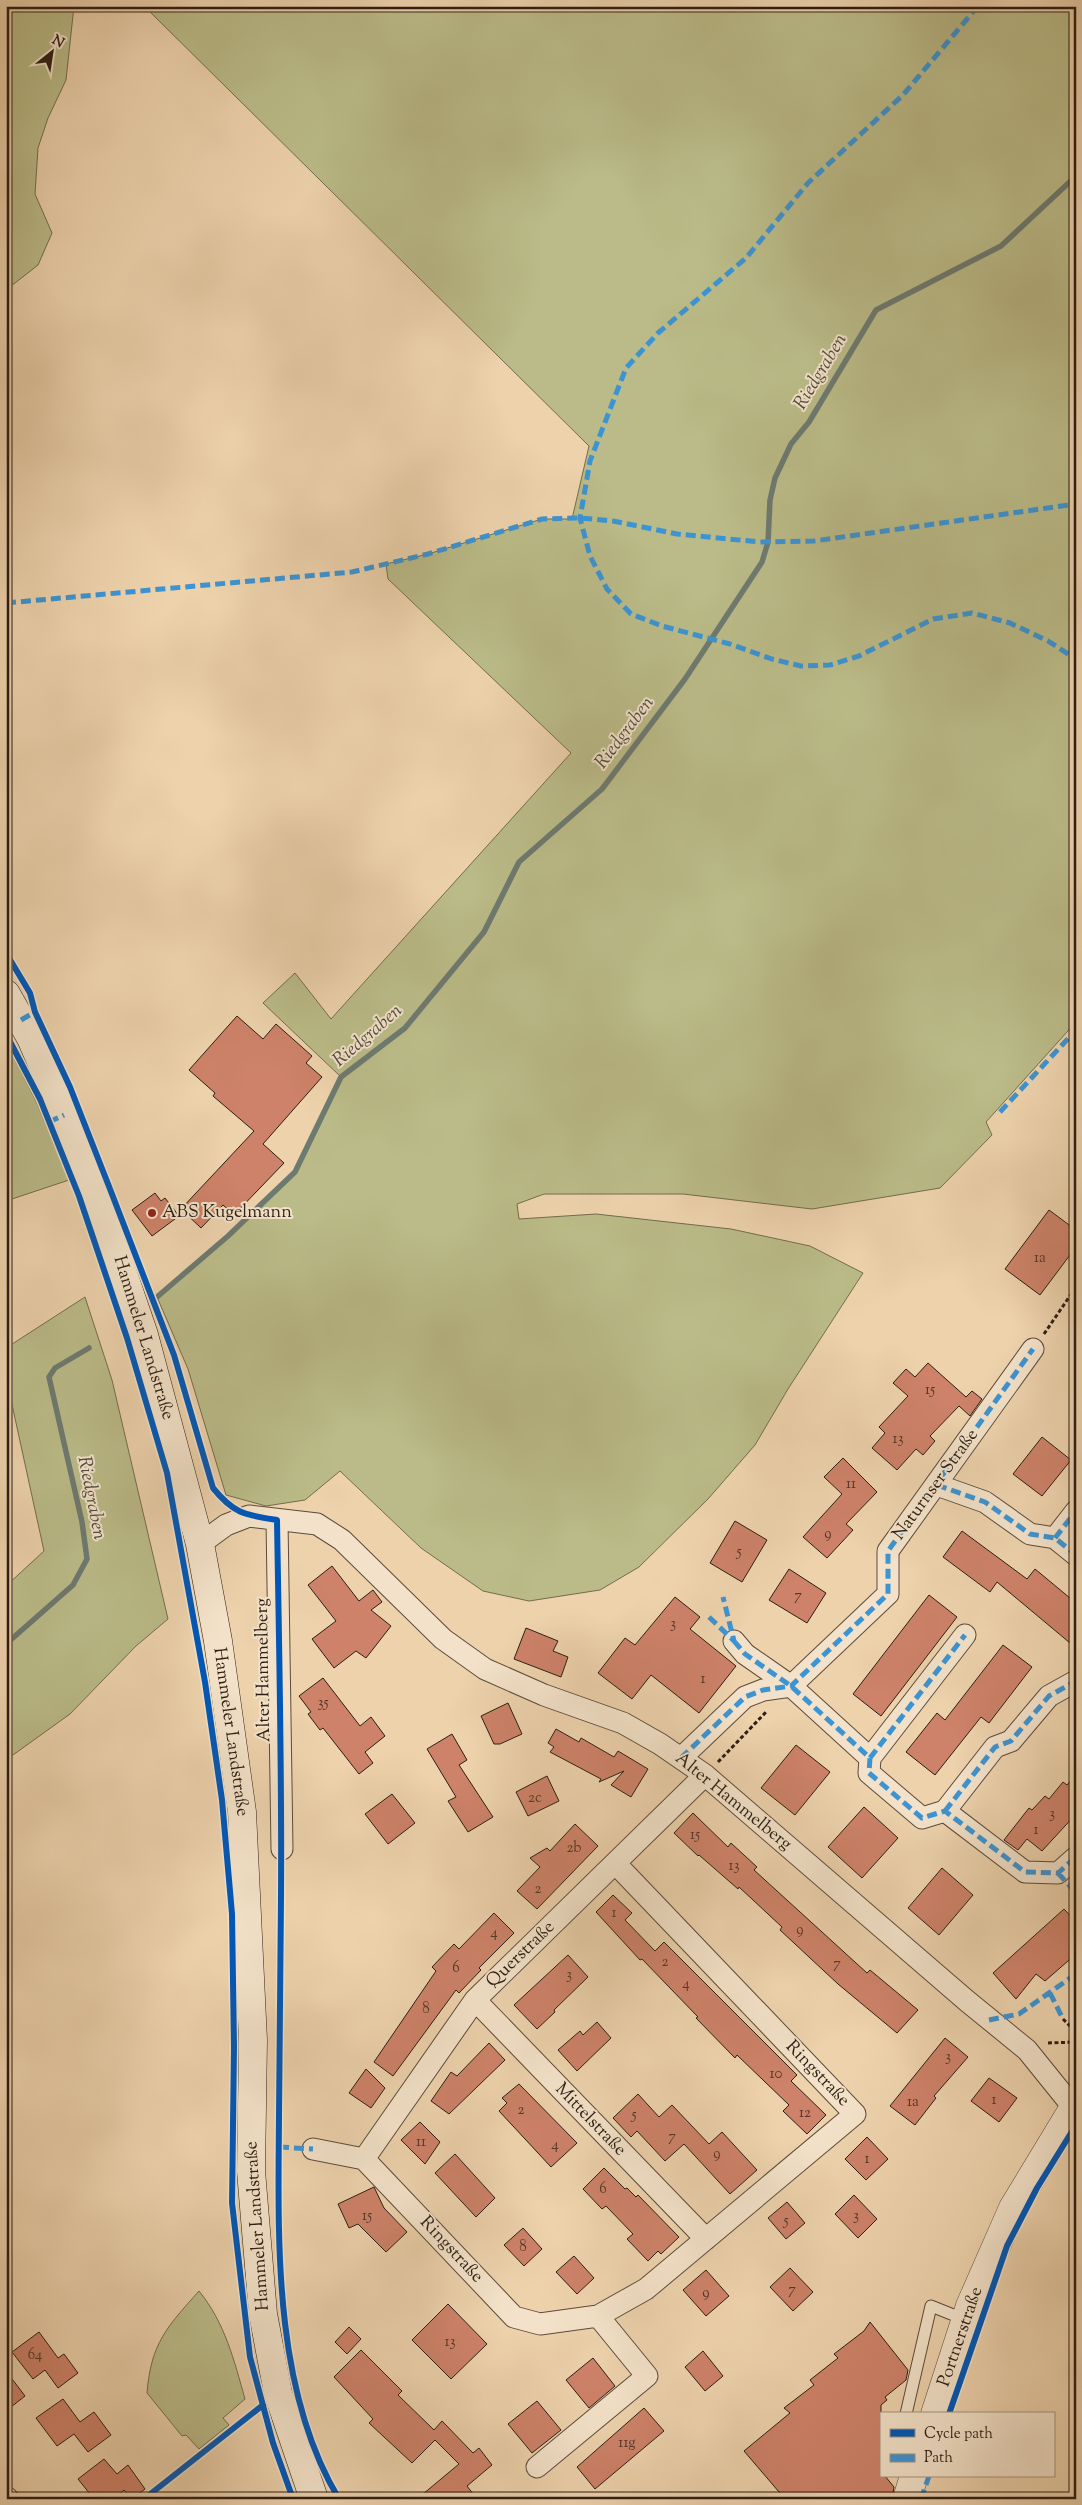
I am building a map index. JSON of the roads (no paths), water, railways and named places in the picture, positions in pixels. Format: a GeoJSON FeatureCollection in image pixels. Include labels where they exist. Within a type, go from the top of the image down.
{"type":"FeatureCollection","features":[{"type":"Feature","properties":{"kind":"main road","name":"Hammeler Landstraße"},"geometry":{"type":"LineString","coordinates":[[6,994],[31,1038],[104,1194],[147,1343],[200,1544],[218,1641],[242,1812],[254,2040],[251,2171],[263,2314],[278,2394],[314,2499]]}},
{"type":"Feature","properties":{"kind":"main road","name":"Portnerstraße"},"geometry":{"type":"LineString","coordinates":[[936,2412],[966,2320],[1013,2208],[1075,2105]]}},
{"type":"Feature","properties":{"kind":"main road"},"geometry":{"type":"LineString","coordinates":[[907,2499],[913,2478]]}},
{"type":"Feature","properties":{"kind":"street","name":"Naturnser Straße"},"geometry":{"type":"LineString","coordinates":[[791,1686],[888,1594],[888,1551],[1033,1349]]}},
{"type":"Feature","properties":{"kind":"street"},"geometry":{"type":"LineString","coordinates":[[937,1485],[985,1502],[1030,1534],[1055,1538],[1076,1555]]}},
{"type":"Feature","properties":{"kind":"street"},"geometry":{"type":"LineString","coordinates":[[1055,1538],[1076,1511]]}},
{"type":"Feature","properties":{"kind":"street","name":"Alter Hammelberg"},"geometry":{"type":"LineString","coordinates":[[200,1544],[226,1525],[249,1516],[317,1524],[342,1540],[443,1639],[485,1669],[544,1695],[623,1723],[660,1744],[705,1775],[966,2001],[1027,2050],[1075,2105]]}},
{"type":"Feature","properties":{"kind":"street","name":"Alter Hammelberg"},"geometry":{"type":"LineString","coordinates":[[277,1520],[282,1849]]}},
{"type":"Feature","properties":{"kind":"street"},"geometry":{"type":"LineString","coordinates":[[965,1635],[870,1758],[869,1773],[922,1818],[945,1811],[995,1747],[1011,1741],[1048,1696],[1076,1681]]}},
{"type":"Feature","properties":{"kind":"street"},"geometry":{"type":"LineString","coordinates":[[734,1641],[745,1654],[791,1686],[870,1758]]}},
{"type":"Feature","properties":{"kind":"street"},"geometry":{"type":"LineString","coordinates":[[681,1758],[745,1697],[763,1690],[791,1686]]}},
{"type":"Feature","properties":{"kind":"street","name":"Querstraße"},"geometry":{"type":"LineString","coordinates":[[364,2159],[475,2000],[705,1775]]}},
{"type":"Feature","properties":{"kind":"street"},"geometry":{"type":"LineString","coordinates":[[945,1811],[1025,1872],[1058,1873],[1076,1857]]}},
{"type":"Feature","properties":{"kind":"street","name":"Ringstraße"},"geometry":{"type":"LineString","coordinates":[[364,2159],[514,2317],[540,2324],[598,2316],[646,2289],[855,2114],[615,1863]]}},
{"type":"Feature","properties":{"kind":"street","name":"Mittelstraße"},"geometry":{"type":"LineString","coordinates":[[475,2000],[706,2239]]}},
{"type":"Feature","properties":{"kind":"street"},"geometry":{"type":"LineString","coordinates":[[313,2149],[364,2159]]}},
{"type":"Feature","properties":{"kind":"street"},"geometry":{"type":"LineString","coordinates":[[537,2467],[647,2376],[598,2316]]}},
{"type":"Feature","properties":{"kind":"lane"},"geometry":{"type":"LineString","coordinates":[[906,2412],[931,2306],[966,2320]]}},
{"type":"Feature","properties":{"kind":"waterway","name":"Riedgraben"},"geometry":{"type":"LineString","coordinates":[[157,1297],[228,1236],[295,1172],[341,1077],[405,1028],[484,932],[519,862],[602,789],[685,679],[762,562],[768,542],[770,500],[775,478],[791,444],[809,422],[876,310],[1001,246],[1076,176]]}},
{"type":"Feature","properties":{"kind":"waterway","name":"Riedgraben"},"geometry":{"type":"LineString","coordinates":[[6,1644],[73,1585],[87,1559],[82,1522],[49,1377],[55,1368],[89,1348]]}},
{"type":"Feature","properties":{"kind":"place","name":"ABS Kugelmann"},"geometry":{"type":"Point","coordinates":[152,1213]}}]}
